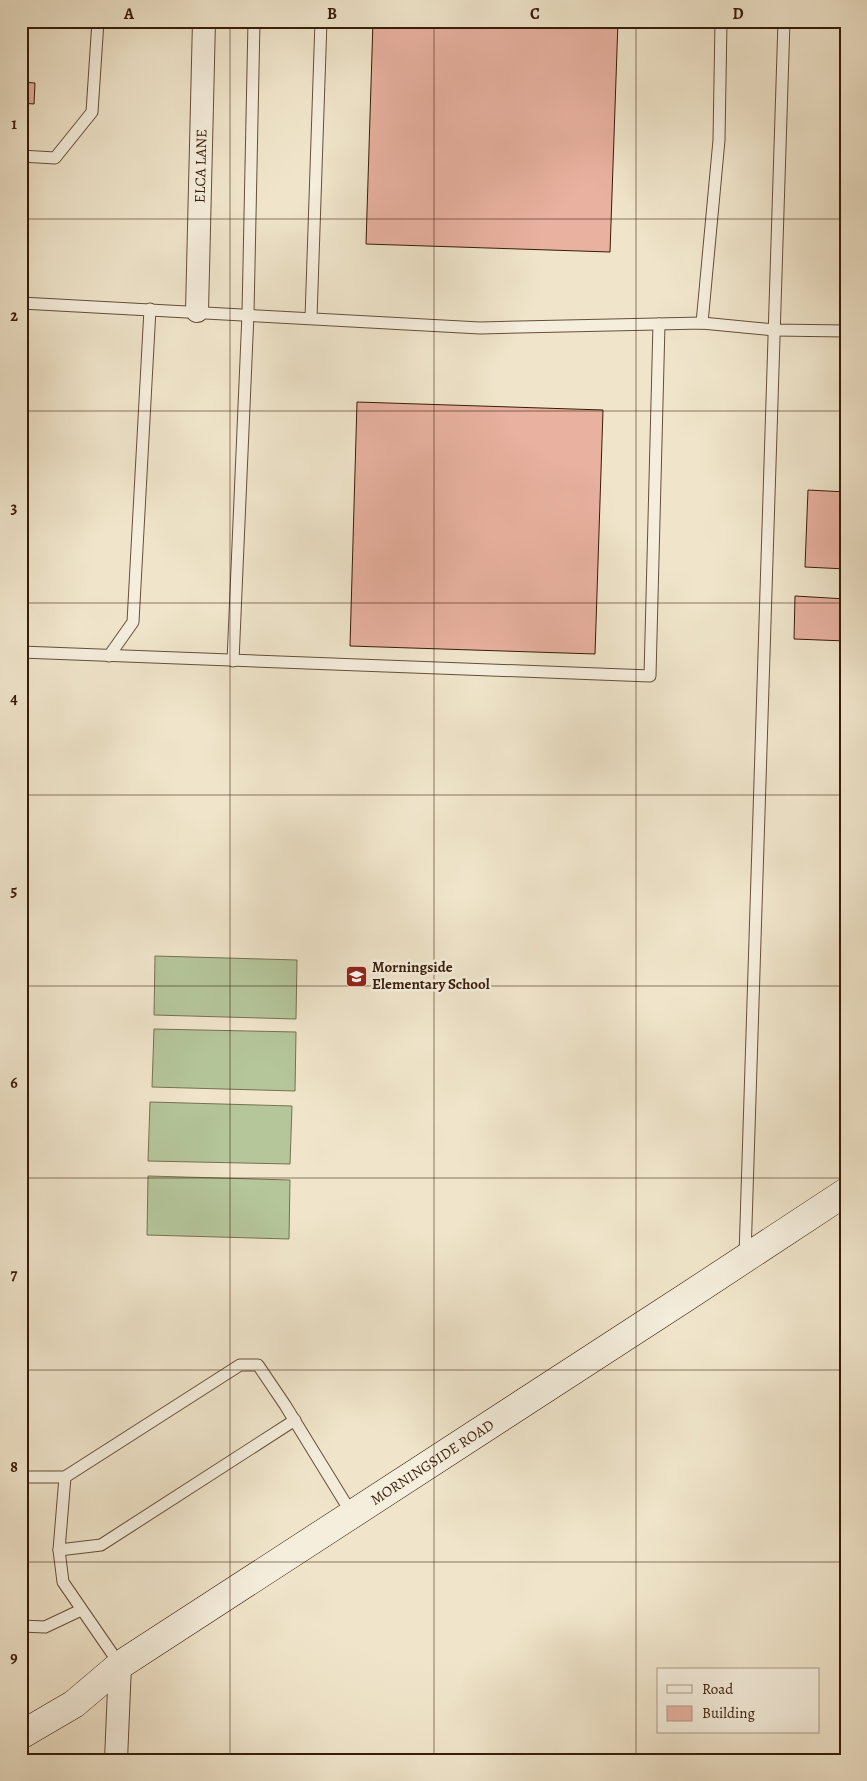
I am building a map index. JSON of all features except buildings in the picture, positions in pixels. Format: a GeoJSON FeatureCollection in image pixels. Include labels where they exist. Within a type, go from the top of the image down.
{"type":"FeatureCollection","features":[{"type":"Feature","properties":{"kind":"street","name":"ELCA LANE"},"geometry":{"type":"LineString","coordinates":[[197,311],[204,21]]}},
{"type":"Feature","properties":{"kind":"street","name":"MORNINGSIDE ROAD"},"geometry":{"type":"LineString","coordinates":[[21,1735],[74,1704],[120,1665],[846,1192]]}},
{"type":"Feature","properties":{"kind":"street"},"geometry":{"type":"LineString","coordinates":[[116,1760],[120,1665]]}},
{"type":"Feature","properties":{"kind":"lane"},"geometry":{"type":"LineString","coordinates":[[21,156],[55,158],[92,112],[98,21]]}},
{"type":"Feature","properties":{"kind":"lane"},"geometry":{"type":"LineString","coordinates":[[233,660],[248,314],[254,21]]}},
{"type":"Feature","properties":{"kind":"lane"},"geometry":{"type":"LineString","coordinates":[[311,318],[321,21]]}},
{"type":"Feature","properties":{"kind":"lane"},"geometry":{"type":"LineString","coordinates":[[702,323],[719,140],[721,21]]}},
{"type":"Feature","properties":{"kind":"lane"},"geometry":{"type":"LineString","coordinates":[[745,1258],[784,21]]}},
{"type":"Feature","properties":{"kind":"lane"},"geometry":{"type":"LineString","coordinates":[[21,302],[480,328],[702,323],[774,330],[846,331]]}},
{"type":"Feature","properties":{"kind":"lane"},"geometry":{"type":"LineString","coordinates":[[109,656],[133,622],[150,309]]}},
{"type":"Feature","properties":{"kind":"lane"},"geometry":{"type":"LineString","coordinates":[[21,652],[650,676],[659,324]]}},
{"type":"Feature","properties":{"kind":"lane"},"geometry":{"type":"LineString","coordinates":[[21,1477],[65,1477],[240,1364],[258,1364],[352,1514]]}},
{"type":"Feature","properties":{"kind":"lane"},"geometry":{"type":"LineString","coordinates":[[59,1550],[101,1546],[294,1420]]}},
{"type":"Feature","properties":{"kind":"lane"},"geometry":{"type":"LineString","coordinates":[[65,1477],[59,1550],[63,1582],[120,1665]]}},
{"type":"Feature","properties":{"kind":"lane"},"geometry":{"type":"LineString","coordinates":[[21,1626],[45,1627],[81,1610]]}},
{"type":"Feature","properties":{"kind":"green space"},"geometry":{"type":"Polygon","coordinates":[[[155,956],[297,960],[296,1019],[154,1015],[155,956]]]}},
{"type":"Feature","properties":{"kind":"green space"},"geometry":{"type":"Polygon","coordinates":[[[154,1029],[296,1032],[295,1091],[152,1087],[154,1029]]]}},
{"type":"Feature","properties":{"kind":"green space"},"geometry":{"type":"Polygon","coordinates":[[[150,1102],[292,1106],[290,1164],[148,1161],[150,1102]]]}},
{"type":"Feature","properties":{"kind":"green space"},"geometry":{"type":"Polygon","coordinates":[[[148,1176],[290,1180],[289,1239],[147,1235],[148,1176]]]}},
{"type":"Feature","properties":{"kind":"place","name":"Morningside Elementary School"},"geometry":{"type":"Point","coordinates":[356,976]}}]}
